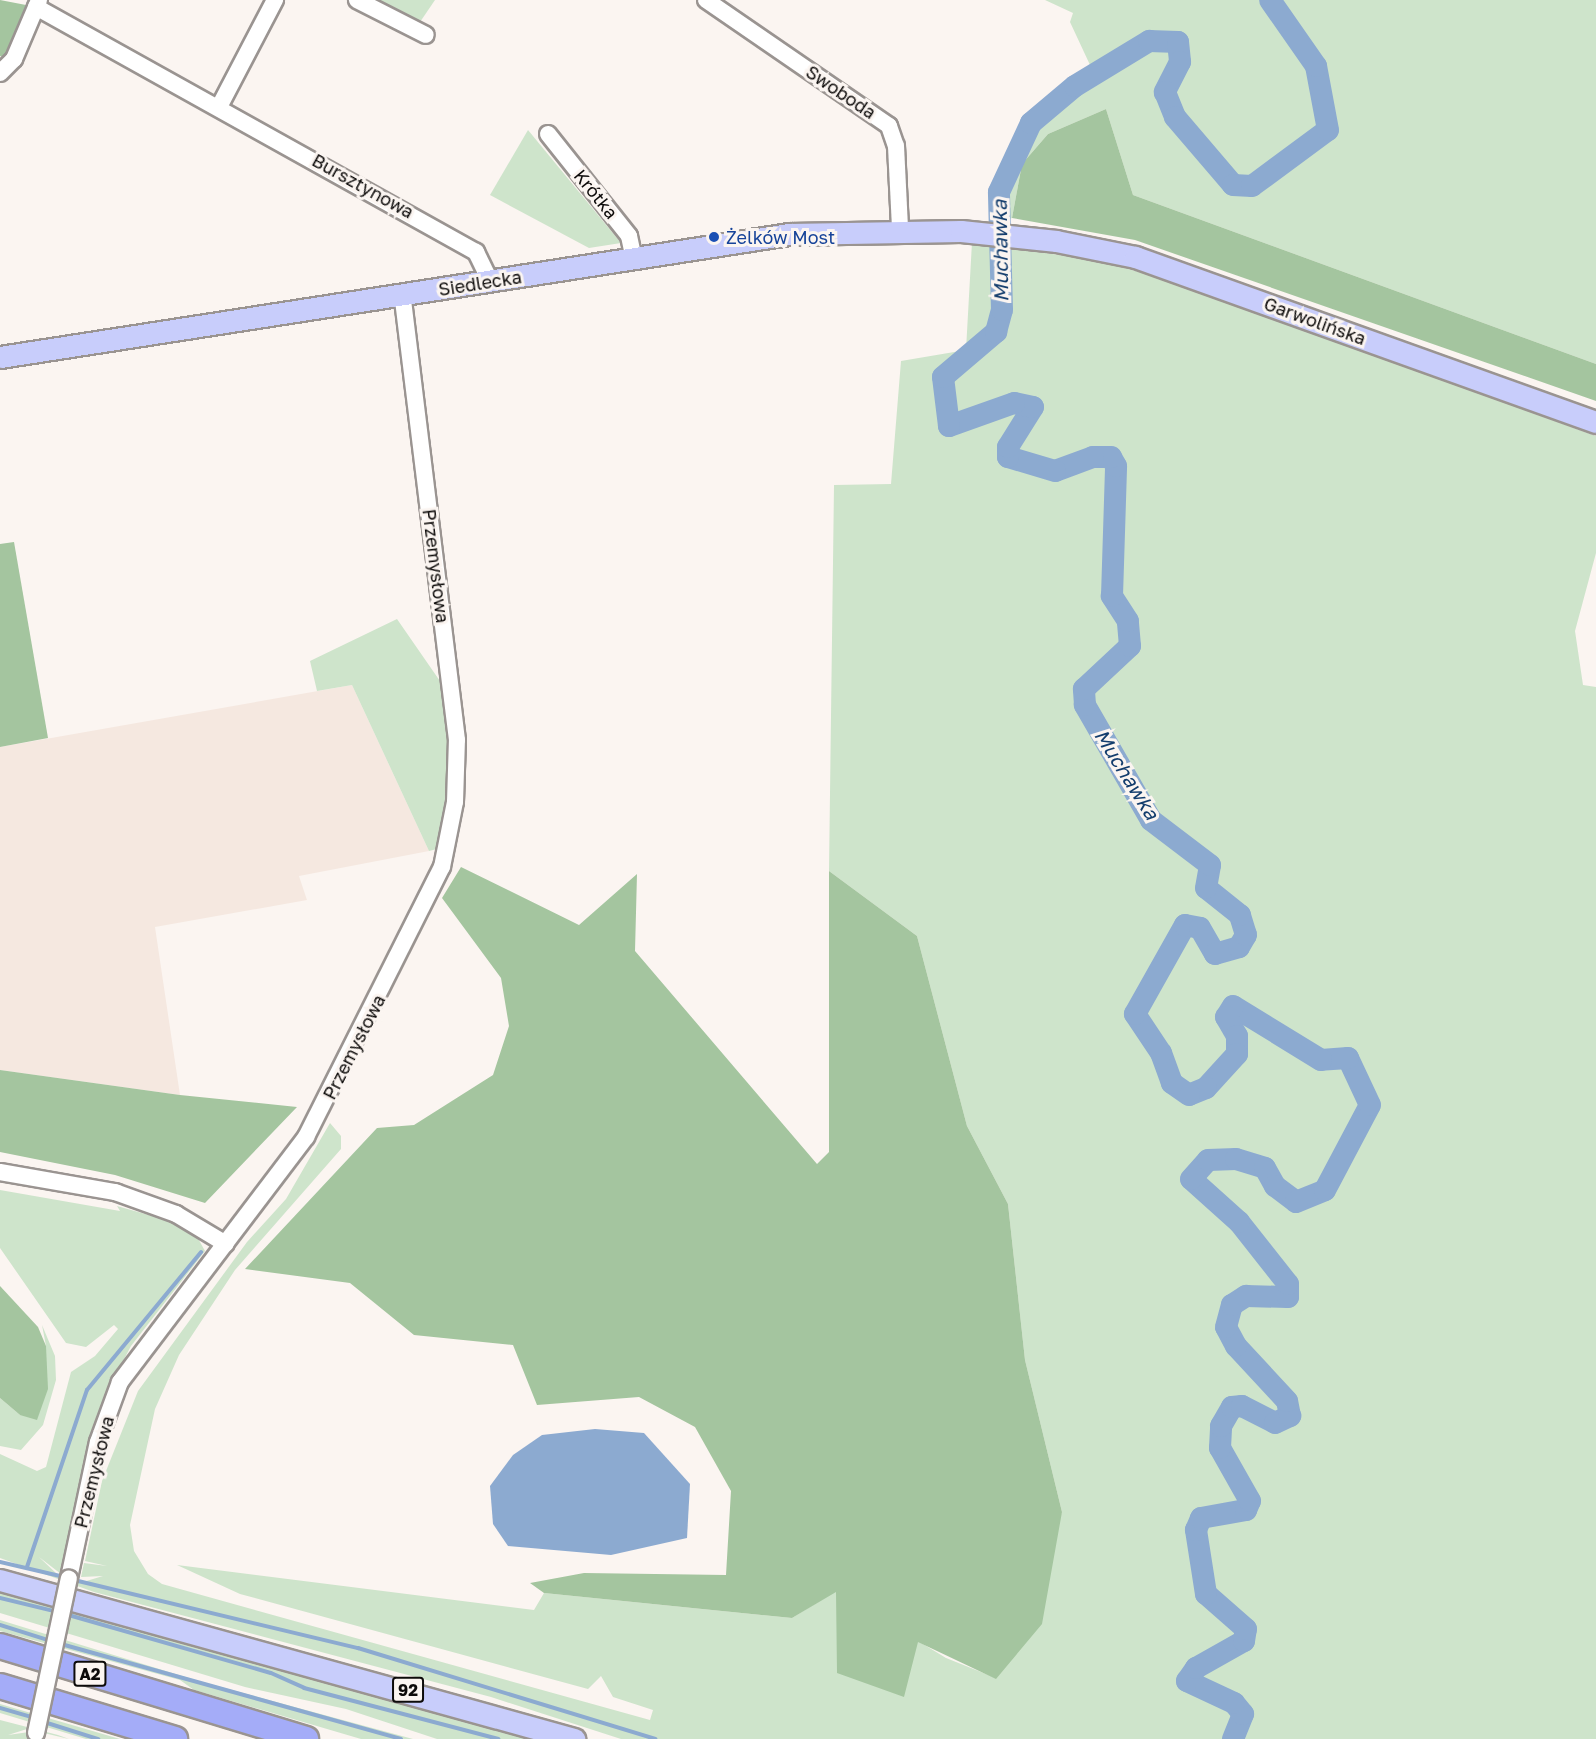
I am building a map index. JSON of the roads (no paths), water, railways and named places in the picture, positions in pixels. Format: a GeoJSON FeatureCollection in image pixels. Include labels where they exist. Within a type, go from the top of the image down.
{"type":"FeatureCollection","features":[{"type":"Feature","properties":{"kind":"highway","name":"A2"},"geometry":{"type":"LineString","coordinates":[[0,1647],[306,1739]]}},
{"type":"Feature","properties":{"kind":"highway","name":"A2"},"geometry":{"type":"LineString","coordinates":[[0,1686],[175,1739]]}},
{"type":"Feature","properties":{"kind":"main road","name":"Siedlecka"},"geometry":{"type":"LineString","coordinates":[[0,357],[789,234],[900,229],[961,231]]}},
{"type":"Feature","properties":{"kind":"main road","name":"Garwolińska"},"geometry":{"type":"LineString","coordinates":[[961,231],[1030,237],[1135,257],[1596,422]]}},
{"type":"Feature","properties":{"kind":"main road","name":"92"},"geometry":{"type":"LineString","coordinates":[[0,1580],[574,1739]]}},
{"type":"Feature","properties":{"kind":"street"},"geometry":{"type":"LineString","coordinates":[[219,107],[275,0]]}},
{"type":"Feature","properties":{"kind":"street"},"geometry":{"type":"LineString","coordinates":[[357,0],[426,35]]}},
{"type":"Feature","properties":{"kind":"street","name":"Swoboda"},"geometry":{"type":"LineString","coordinates":[[706,0],[889,126],[896,146],[900,229]]}},
{"type":"Feature","properties":{"kind":"street"},"geometry":{"type":"LineString","coordinates":[[0,73],[14,58],[38,4]]}},
{"type":"Feature","properties":{"kind":"street","name":"Bursztynowa"},"geometry":{"type":"LineString","coordinates":[[38,4],[476,252],[490,281]]}},
{"type":"Feature","properties":{"kind":"street","name":"Krótka"},"geometry":{"type":"LineString","coordinates":[[548,134],[630,236],[634,259]]}},
{"type":"Feature","properties":{"kind":"street","name":"Przemysłowa"},"geometry":{"type":"LineString","coordinates":[[36,1736],[98,1442],[120,1382],[153,1332],[282,1173],[330,1097],[438,877],[451,825],[457,740],[402,295]]}},
{"type":"Feature","properties":{"kind":"street"},"geometry":{"type":"LineString","coordinates":[[0,1172],[149,1203],[226,1244]]}},
{"type":"Feature","properties":{"kind":"water"},"geometry":{"type":"Polygon","coordinates":[[[595,1429],[644,1433],[690,1484],[687,1538],[611,1555],[508,1546],[493,1524],[490,1486],[513,1455],[542,1435],[595,1429]]]}},
{"type":"Feature","properties":{"kind":"waterway","name":"Muchawka"},"geometry":{"type":"LineString","coordinates":[[1233,1739],[1243,1714],[1234,1703],[1187,1681],[1196,1668],[1244,1641],[1246,1629],[1206,1594],[1196,1530],[1201,1518],[1246,1510],[1250,1501],[1220,1448],[1221,1426],[1232,1407],[1242,1406],[1275,1423],[1290,1416],[1287,1401],[1236,1346],[1226,1327],[1232,1305],[1246,1296],[1288,1297],[1288,1284],[1239,1222],[1191,1179],[1208,1160],[1236,1159],[1265,1168],[1275,1186],[1296,1202],[1325,1190],[1370,1105],[1348,1058],[1321,1060],[1233,1006],[1226,1017],[1237,1036],[1237,1054],[1206,1088],[1189,1095],[1172,1083],[1161,1053],[1135,1014],[1185,925],[1200,928],[1215,954],[1239,947],[1246,935],[1240,915],[1206,888],[1210,865],[1151,820],[1085,705],[1084,689],[1130,646],[1128,621],[1112,596],[1116,466],[1111,457],[1093,457],[1055,471],[1008,457],[1008,447],[1033,407],[1014,403],[949,426],[943,377],[996,332],[1002,310],[999,192],[1031,123],[1075,86],[1149,41],[1178,42],[1180,62],[1165,92],[1175,117],[1233,185],[1252,186],[1328,130],[1316,66],[1270,0]]}},
{"type":"Feature","properties":{"kind":"waterway"},"geometry":{"type":"LineString","coordinates":[[27,1567],[87,1390],[201,1252]]}},
{"type":"Feature","properties":{"kind":"waterway"},"geometry":{"type":"LineString","coordinates":[[0,1562],[64,1577]]}},
{"type":"Feature","properties":{"kind":"waterway"},"geometry":{"type":"LineString","coordinates":[[74,1580],[358,1648],[655,1739]]}},
{"type":"Feature","properties":{"kind":"waterway"},"geometry":{"type":"LineString","coordinates":[[0,1598],[58,1612]]}},
{"type":"Feature","properties":{"kind":"waterway"},"geometry":{"type":"LineString","coordinates":[[65,1614],[271,1673],[304,1688],[498,1739]]}},
{"type":"Feature","properties":{"kind":"waterway"},"geometry":{"type":"LineString","coordinates":[[0,1625],[51,1641]]}},
{"type":"Feature","properties":{"kind":"waterway"},"geometry":{"type":"LineString","coordinates":[[61,1644],[401,1739]]}},
{"type":"Feature","properties":{"kind":"waterway"},"geometry":{"type":"LineString","coordinates":[[0,1708],[34,1718]]}},
{"type":"Feature","properties":{"kind":"waterway"},"geometry":{"type":"LineString","coordinates":[[44,1722],[98,1739]]}},
{"type":"Feature","properties":{"kind":"place","name":"Żelków Most"},"geometry":{"type":"Point","coordinates":[714,237]}}]}
